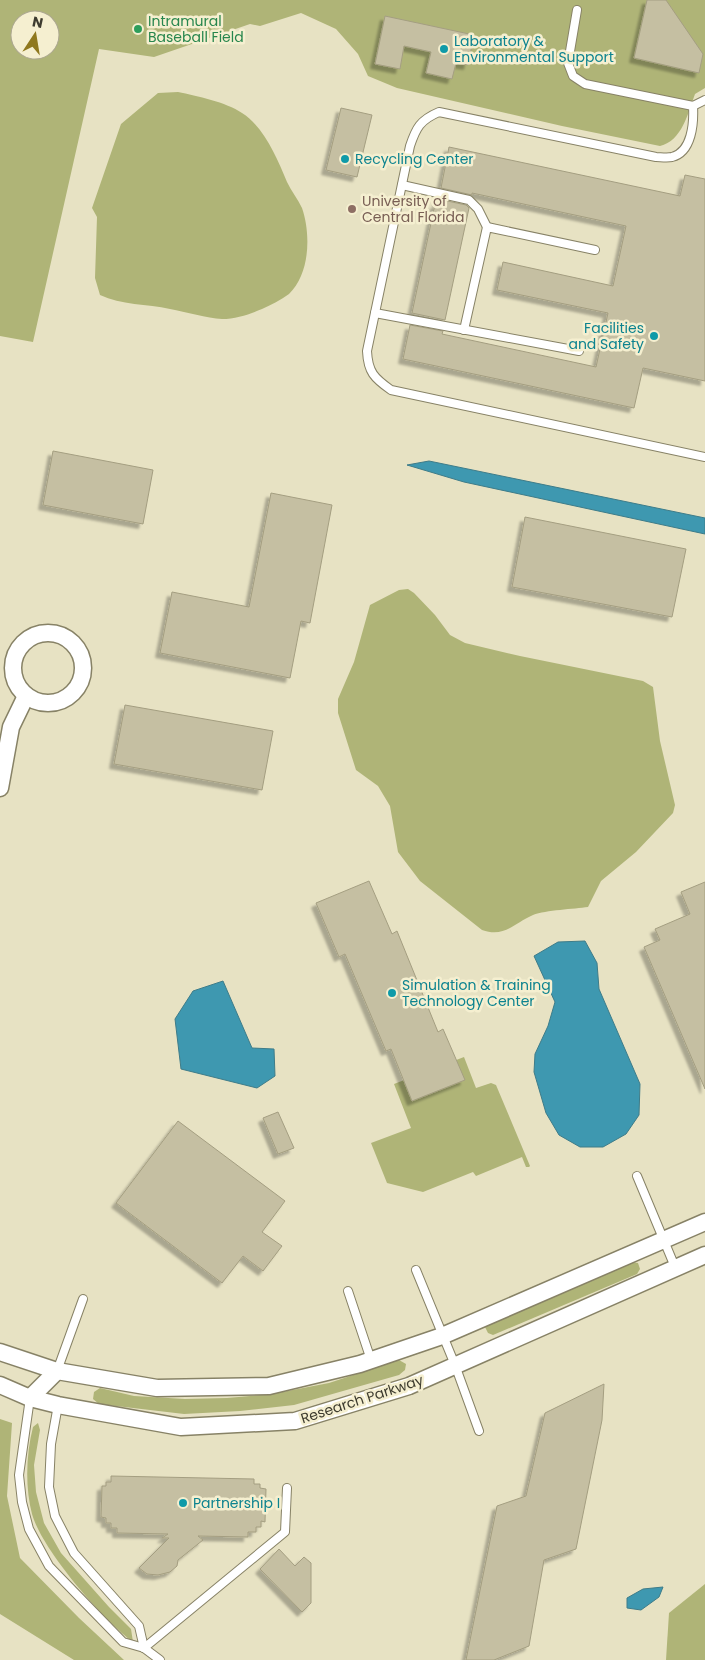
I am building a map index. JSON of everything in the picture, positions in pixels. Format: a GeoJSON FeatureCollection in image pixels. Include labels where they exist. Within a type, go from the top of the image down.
{"type":"FeatureCollection","features":[{"type":"Feature","properties":{"kind":"street"},"geometry":{"type":"LineString","coordinates":[[50,632],[60,634],[76,647],[81,656],[83,666],[82,678],[77,688],[69,697],[59,702],[48,704],[36,702],[26,696],[16,684],[12,672],[13,660],[18,648],[26,640],[37,634],[50,632]]}},
{"type":"Feature","properties":{"kind":"street"},"geometry":{"type":"LineString","coordinates":[[0,788],[11,727],[26,696]]}},
{"type":"Feature","properties":{"kind":"street"},"geometry":{"type":"LineString","coordinates":[[0,1352],[57,1371],[157,1388],[269,1386],[372,1360],[442,1336],[705,1222]]}},
{"type":"Feature","properties":{"kind":"street","name":"Research Parkway"},"geometry":{"type":"LineString","coordinates":[[0,1385],[30,1398],[58,1405],[181,1427],[295,1420],[409,1386],[705,1255]]}},
{"type":"Feature","properties":{"kind":"street"},"geometry":{"type":"LineString","coordinates":[[30,1398],[57,1371]]}},
{"type":"Feature","properties":{"kind":"street"},"geometry":{"type":"LineString","coordinates":[[57,1371],[58,1405]]}},
{"type":"Feature","properties":{"kind":"lane"},"geometry":{"type":"LineString","coordinates":[[577,10],[568,63],[576,80],[585,84],[694,106],[705,100]]}},
{"type":"Feature","properties":{"kind":"lane"},"geometry":{"type":"LineString","coordinates":[[694,106],[692,132],[684,148],[672,157],[656,157],[439,112],[427,117],[416,129],[410,146],[375,313],[368,351],[368,365],[377,380],[391,390],[705,457]]}},
{"type":"Feature","properties":{"kind":"lane"},"geometry":{"type":"LineString","coordinates":[[402,185],[469,200],[478,209],[486,227],[464,330]]}},
{"type":"Feature","properties":{"kind":"lane"},"geometry":{"type":"LineString","coordinates":[[486,227],[594,250]]}},
{"type":"Feature","properties":{"kind":"lane"},"geometry":{"type":"LineString","coordinates":[[375,313],[579,351]]}},
{"type":"Feature","properties":{"kind":"lane"},"geometry":{"type":"LineString","coordinates":[[637,1176],[676,1268]]}},
{"type":"Feature","properties":{"kind":"lane"},"geometry":{"type":"LineString","coordinates":[[416,1270],[455,1365],[479,1431]]}},
{"type":"Feature","properties":{"kind":"lane"},"geometry":{"type":"LineString","coordinates":[[348,1291],[372,1360]]}},
{"type":"Feature","properties":{"kind":"lane"},"geometry":{"type":"LineString","coordinates":[[57,1371],[83,1299]]}},
{"type":"Feature","properties":{"kind":"lane"},"geometry":{"type":"LineString","coordinates":[[30,1398],[19,1475],[22,1502],[29,1528],[50,1566],[116,1636],[122,1642],[144,1648],[158,1659]]}},
{"type":"Feature","properties":{"kind":"lane"},"geometry":{"type":"LineString","coordinates":[[58,1405],[51,1444],[50,1487],[55,1516],[74,1553],[139,1626],[144,1648]]}},
{"type":"Feature","properties":{"kind":"lane"},"geometry":{"type":"LineString","coordinates":[[144,1648],[285,1532],[287,1488]]}},
{"type":"Feature","properties":{"kind":"green space"},"geometry":{"type":"Polygon","coordinates":[[[0,0],[705,0],[705,88],[695,94],[687,117],[679,132],[668,143],[660,146],[562,126],[397,88],[368,76],[358,54],[336,29],[301,13],[260,26],[250,24],[154,57],[99,49],[33,342],[0,336],[0,0]]]}},
{"type":"Feature","properties":{"kind":"green space"},"geometry":{"type":"Polygon","coordinates":[[[178,92],[228,106],[250,119],[269,144],[302,208],[305,218],[307,253],[305,265],[296,286],[289,294],[279,300],[243,316],[222,319],[161,307],[117,301],[100,295],[95,278],[97,217],[92,208],[121,124],[158,93],[178,92]]]}},
{"type":"Feature","properties":{"kind":"green space"},"geometry":{"type":"Polygon","coordinates":[[[408,589],[435,615],[450,635],[465,643],[643,681],[653,687],[660,741],[675,805],[673,813],[636,852],[601,881],[588,907],[539,913],[503,931],[490,932],[482,930],[420,881],[398,852],[390,806],[378,786],[356,770],[338,713],[338,699],[354,662],[370,605],[399,590],[408,589]]]}},
{"type":"Feature","properties":{"kind":"green space"},"geometry":{"type":"Polygon","coordinates":[[[464,1057],[476,1088],[491,1083],[496,1085],[530,1166],[526,1167],[522,1157],[476,1176],[473,1172],[423,1192],[387,1183],[371,1143],[411,1128],[394,1084],[464,1057]]]}},
{"type":"Feature","properties":{"kind":"green space"},"geometry":{"type":"Polygon","coordinates":[[[631,1262],[638,1263],[640,1269],[637,1274],[493,1335],[488,1333],[485,1327],[489,1321],[631,1262]]]}},
{"type":"Feature","properties":{"kind":"green space"},"geometry":{"type":"Polygon","coordinates":[[[399,1360],[406,1364],[405,1370],[399,1375],[294,1405],[240,1411],[184,1414],[99,1404],[93,1399],[94,1392],[100,1388],[134,1396],[185,1399],[272,1394],[329,1383],[399,1360]]]}},
{"type":"Feature","properties":{"kind":"green space"},"geometry":{"type":"Polygon","coordinates":[[[0,1419],[12,1423],[7,1496],[20,1558],[79,1618],[124,1660],[74,1660],[0,1614],[0,1419]]]}},
{"type":"Feature","properties":{"kind":"green space"},"geometry":{"type":"Polygon","coordinates":[[[38,1423],[40,1430],[34,1465],[36,1492],[44,1523],[61,1553],[131,1629],[133,1642],[120,1632],[90,1601],[60,1565],[38,1529],[30,1504],[27,1470],[33,1427],[38,1423]]]}},
{"type":"Feature","properties":{"kind":"green space"},"geometry":{"type":"Polygon","coordinates":[[[705,1584],[705,1660],[666,1660],[669,1613],[705,1584]]]}},
{"type":"Feature","properties":{"kind":"water"},"geometry":{"type":"Polygon","coordinates":[[[429,461],[705,518],[705,534],[464,482],[407,465],[429,461]]]}},
{"type":"Feature","properties":{"kind":"water"},"geometry":{"type":"Polygon","coordinates":[[[585,941],[597,963],[599,989],[640,1084],[639,1115],[626,1134],[603,1147],[580,1147],[559,1135],[546,1113],[534,1072],[535,1054],[548,1026],[555,1002],[534,956],[558,942],[585,941]]]}},
{"type":"Feature","properties":{"kind":"water"},"geometry":{"type":"Polygon","coordinates":[[[223,981],[252,1048],[274,1049],[275,1076],[257,1088],[181,1069],[175,1019],[193,991],[223,981]]]}},
{"type":"Feature","properties":{"kind":"water"},"geometry":{"type":"Polygon","coordinates":[[[663,1587],[659,1597],[641,1610],[627,1608],[627,1598],[643,1589],[663,1587]]]}},
{"type":"Feature","properties":{"kind":"building"},"geometry":{"type":"Polygon","coordinates":[[[647,0],[666,0],[703,54],[699,73],[634,58],[647,0]]]}},
{"type":"Feature","properties":{"kind":"building","name":"Laboratory & Environmental Support"},"geometry":{"type":"Polygon","coordinates":[[[385,16],[474,35],[468,65],[456,63],[452,79],[426,73],[431,52],[404,46],[400,69],[375,64],[385,16]]]}},
{"type":"Feature","properties":{"kind":"building"},"geometry":{"type":"Polygon","coordinates":[[[341,108],[372,115],[357,177],[326,170],[341,108]]]}},
{"type":"Feature","properties":{"kind":"building"},"geometry":{"type":"Polygon","coordinates":[[[449,147],[680,196],[685,175],[705,179],[705,381],[643,368],[634,408],[403,359],[410,325],[443,331],[442,334],[596,367],[608,313],[497,290],[503,262],[613,286],[626,226],[441,188],[449,147]]]}},
{"type":"Feature","properties":{"kind":"building"},"geometry":{"type":"Polygon","coordinates":[[[438,199],[466,205],[469,208],[445,320],[412,313],[435,204],[437,205],[438,199]]]}},
{"type":"Feature","properties":{"kind":"building"},"geometry":{"type":"Polygon","coordinates":[[[53,451],[153,470],[143,524],[43,505],[53,451]]]}},
{"type":"Feature","properties":{"kind":"building"},"geometry":{"type":"Polygon","coordinates":[[[271,493],[332,505],[310,623],[301,621],[290,678],[160,653],[172,592],[249,607],[271,493]]]}},
{"type":"Feature","properties":{"kind":"building"},"geometry":{"type":"Polygon","coordinates":[[[525,517],[686,549],[672,617],[512,587],[525,517]]]}},
{"type":"Feature","properties":{"kind":"building"},"geometry":{"type":"Polygon","coordinates":[[[125,705],[273,731],[262,790],[114,764],[125,705]]]}},
{"type":"Feature","properties":{"kind":"building","name":"Simulation & Training Technology Center"},"geometry":{"type":"Polygon","coordinates":[[[369,881],[392,934],[397,931],[438,1032],[443,1029],[465,1080],[412,1101],[391,1049],[386,1051],[345,954],[339,957],[316,903],[369,881]]]}},
{"type":"Feature","properties":{"kind":"building"},"geometry":{"type":"Polygon","coordinates":[[[705,882],[705,1089],[644,947],[660,940],[655,929],[690,914],[681,892],[705,882]]]}},
{"type":"Feature","properties":{"kind":"building"},"geometry":{"type":"Polygon","coordinates":[[[278,1112],[294,1148],[278,1154],[263,1118],[278,1112]]]}},
{"type":"Feature","properties":{"kind":"building"},"geometry":{"type":"Polygon","coordinates":[[[178,1121],[285,1201],[262,1232],[282,1246],[263,1271],[243,1256],[222,1283],[116,1203],[178,1121]]]}},
{"type":"Feature","properties":{"kind":"building"},"geometry":{"type":"Polygon","coordinates":[[[604,1384],[602,1420],[576,1549],[544,1560],[529,1646],[494,1660],[466,1660],[497,1506],[526,1496],[545,1413],[604,1384]]]}},
{"type":"Feature","properties":{"kind":"building","name":"Partnership I"},"geometry":{"type":"Polygon","coordinates":[[[111,1476],[254,1479],[254,1484],[260,1484],[260,1488],[266,1489],[265,1522],[261,1521],[261,1527],[256,1527],[256,1532],[248,1532],[248,1537],[198,1536],[203,1540],[178,1560],[177,1566],[170,1572],[158,1575],[147,1574],[139,1568],[169,1538],[162,1538],[168,1534],[117,1533],[117,1528],[111,1528],[111,1523],[106,1523],[106,1518],[101,1517],[102,1486],[106,1486],[106,1482],[111,1482],[111,1476]]]}},
{"type":"Feature","properties":{"kind":"building"},"geometry":{"type":"Polygon","coordinates":[[[279,1549],[295,1566],[304,1557],[311,1563],[311,1603],[302,1612],[260,1569],[279,1549]]]}},
{"type":"Feature","properties":{"kind":"place","name":"Intramural Baseball Field"},"geometry":{"type":"Point","coordinates":[138,29]}},
{"type":"Feature","properties":{"kind":"place","name":"Laboratory & Environmental Support"},"geometry":{"type":"Point","coordinates":[444,49]}},
{"type":"Feature","properties":{"kind":"place","name":"Recycling Center"},"geometry":{"type":"Point","coordinates":[345,159]}},
{"type":"Feature","properties":{"kind":"place","name":"University of Central Florida"},"geometry":{"type":"Point","coordinates":[352,209]}},
{"type":"Feature","properties":{"kind":"place","name":"Facilities and Safety"},"geometry":{"type":"Point","coordinates":[654,336]}},
{"type":"Feature","properties":{"kind":"place","name":"Simulation & Training Technology Center"},"geometry":{"type":"Point","coordinates":[392,993]}},
{"type":"Feature","properties":{"kind":"place","name":"Partnership I"},"geometry":{"type":"Point","coordinates":[183,1503]}}]}
